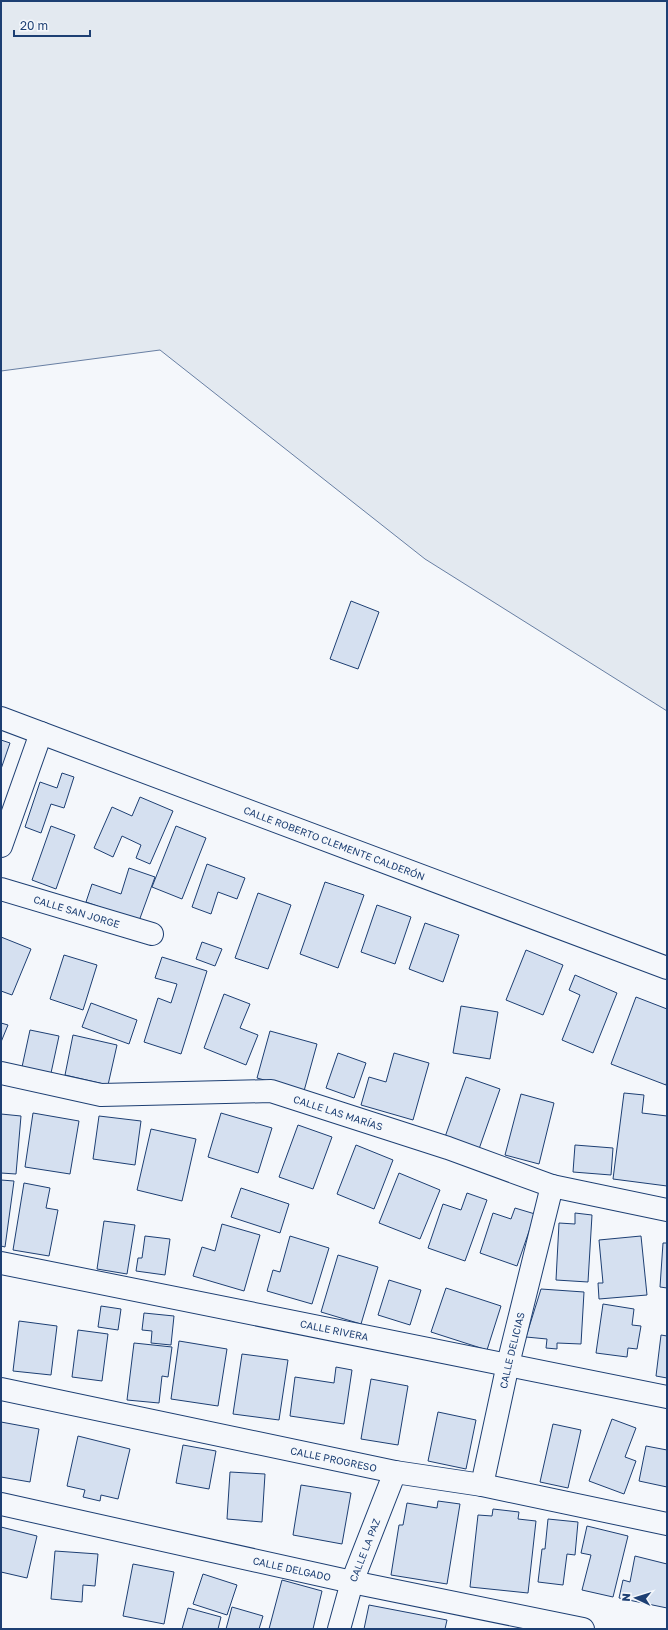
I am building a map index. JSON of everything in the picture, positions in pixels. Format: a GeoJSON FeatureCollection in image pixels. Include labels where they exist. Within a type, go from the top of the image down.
{"type":"FeatureCollection","features":[{"type":"Feature","properties":{"kind":"street","name":"CALLE ROBERTO CLEMENTE CALDERÓN"},"geometry":{"type":"LineString","coordinates":[[1,718],[667,968]]}},
{"type":"Feature","properties":{"kind":"street"},"geometry":{"type":"LineString","coordinates":[[1,846],[41,734]]}},
{"type":"Feature","properties":{"kind":"street","name":"CALLE SAN JORGE"},"geometry":{"type":"LineString","coordinates":[[1,889],[152,934]]}},
{"type":"Feature","properties":{"kind":"street","name":"CALLE LAS MARÍAS"},"geometry":{"type":"LineString","coordinates":[[1,1073],[101,1095],[270,1091],[448,1148],[552,1186],[667,1210]]}},
{"type":"Feature","properties":{"kind":"street","name":"CALLE DELICIAS"},"geometry":{"type":"LineString","coordinates":[[482,1485],[508,1364],[552,1186]]}},
{"type":"Feature","properties":{"kind":"street","name":"CALLE RIVERA"},"geometry":{"type":"LineString","coordinates":[[1,1262],[667,1397]]}},
{"type":"Feature","properties":{"kind":"street","name":"CALLE PROGRESO"},"geometry":{"type":"LineString","coordinates":[[1,1389],[396,1472],[482,1485],[667,1524]]}},
{"type":"Feature","properties":{"kind":"street","name":"CALLE LA PAZ"},"geometry":{"type":"LineString","coordinates":[[339,1629],[352,1582],[396,1472]]}},
{"type":"Feature","properties":{"kind":"street","name":"CALLE DELGADO"},"geometry":{"type":"LineString","coordinates":[[1,1504],[352,1582],[583,1629]]}},
{"type":"Feature","properties":{"kind":"shaded area"},"geometry":{"type":"Polygon","coordinates":[[[1,1],[667,1],[667,711],[425,559],[160,350],[1,371],[1,1]]]}},
{"type":"Feature","properties":{"kind":"building"},"geometry":{"type":"Polygon","coordinates":[[[351,601],[379,612],[358,669],[330,659],[351,601]]]}},
{"type":"Feature","properties":{"kind":"building"},"geometry":{"type":"Polygon","coordinates":[[[1,740],[10,743],[1,769],[1,740]]]}},
{"type":"Feature","properties":{"kind":"building"},"geometry":{"type":"Polygon","coordinates":[[[62,773],[74,777],[64,808],[51,804],[41,833],[25,827],[40,782],[57,788],[62,773]]]}},
{"type":"Feature","properties":{"kind":"building"},"geometry":{"type":"Polygon","coordinates":[[[140,797],[173,811],[150,864],[136,858],[141,845],[122,836],[113,857],[94,848],[112,807],[132,816],[140,797]]]}},
{"type":"Feature","properties":{"kind":"building"},"geometry":{"type":"Polygon","coordinates":[[[51,826],[75,835],[56,889],[32,880],[51,826]]]}},
{"type":"Feature","properties":{"kind":"building"},"geometry":{"type":"Polygon","coordinates":[[[176,826],[206,838],[182,899],[152,887],[176,826]]]}},
{"type":"Feature","properties":{"kind":"building"},"geometry":{"type":"Polygon","coordinates":[[[207,864],[245,878],[237,899],[218,892],[211,914],[192,907],[207,864]]]}},
{"type":"Feature","properties":{"kind":"building"},"geometry":{"type":"Polygon","coordinates":[[[129,868],[155,877],[139,921],[86,902],[92,884],[121,894],[129,868]]]}},
{"type":"Feature","properties":{"kind":"building"},"geometry":{"type":"Polygon","coordinates":[[[325,882],[364,895],[338,968],[300,954],[325,882]]]}},
{"type":"Feature","properties":{"kind":"building"},"geometry":{"type":"Polygon","coordinates":[[[258,893],[291,905],[268,969],[235,958],[258,893]]]}},
{"type":"Feature","properties":{"kind":"building"},"geometry":{"type":"Polygon","coordinates":[[[377,905],[411,917],[395,964],[361,952],[377,905]]]}},
{"type":"Feature","properties":{"kind":"building"},"geometry":{"type":"Polygon","coordinates":[[[425,923],[459,935],[443,982],[409,969],[425,923]]]}},
{"type":"Feature","properties":{"kind":"building"},"geometry":{"type":"Polygon","coordinates":[[[1,937],[31,949],[12,995],[1,991],[1,937]]]}},
{"type":"Feature","properties":{"kind":"building"},"geometry":{"type":"Polygon","coordinates":[[[202,942],[222,949],[215,966],[196,959],[202,942]]]}},
{"type":"Feature","properties":{"kind":"building"},"geometry":{"type":"Polygon","coordinates":[[[526,950],[563,965],[543,1015],[506,1000],[526,950]]]}},
{"type":"Feature","properties":{"kind":"building"},"geometry":{"type":"Polygon","coordinates":[[[64,955],[97,965],[83,1010],[50,999],[64,955]]]}},
{"type":"Feature","properties":{"kind":"building"},"geometry":{"type":"Polygon","coordinates":[[[162,957],[207,971],[181,1054],[144,1042],[158,998],[171,1003],[177,984],[155,978],[162,957]]]}},
{"type":"Feature","properties":{"kind":"building"},"geometry":{"type":"Polygon","coordinates":[[[575,975],[617,993],[593,1053],[562,1040],[580,995],[569,990],[575,975]]]}},
{"type":"Feature","properties":{"kind":"building"},"geometry":{"type":"Polygon","coordinates":[[[224,994],[250,1004],[240,1028],[258,1035],[246,1065],[204,1048],[224,994]]]}},
{"type":"Feature","properties":{"kind":"building"},"geometry":{"type":"Polygon","coordinates":[[[636,997],[667,1009],[666,1085],[611,1064],[636,997]]]}},
{"type":"Feature","properties":{"kind":"building"},"geometry":{"type":"Polygon","coordinates":[[[91,1003],[137,1020],[129,1044],[82,1027],[91,1003]]]}},
{"type":"Feature","properties":{"kind":"building"},"geometry":{"type":"Polygon","coordinates":[[[461,1006],[498,1012],[490,1059],[453,1053],[461,1006]]]}},
{"type":"Feature","properties":{"kind":"building"},"geometry":{"type":"Polygon","coordinates":[[[1,1023],[8,1025],[1,1042],[1,1023]]]}},
{"type":"Feature","properties":{"kind":"building"},"geometry":{"type":"Polygon","coordinates":[[[30,1030],[59,1036],[51,1073],[22,1067],[30,1030]]]}},
{"type":"Feature","properties":{"kind":"building"},"geometry":{"type":"Polygon","coordinates":[[[270,1031],[317,1044],[304,1091],[257,1078],[270,1031]]]}},
{"type":"Feature","properties":{"kind":"building"},"geometry":{"type":"Polygon","coordinates":[[[73,1035],[117,1045],[108,1085],[65,1075],[73,1035]]]}},
{"type":"Feature","properties":{"kind":"building"},"geometry":{"type":"Polygon","coordinates":[[[338,1053],[366,1063],[354,1098],[326,1088],[338,1053]]]}},
{"type":"Feature","properties":{"kind":"building"},"geometry":{"type":"Polygon","coordinates":[[[394,1053],[429,1063],[413,1120],[361,1105],[369,1077],[386,1082],[394,1053]]]}},
{"type":"Feature","properties":{"kind":"building"},"geometry":{"type":"Polygon","coordinates":[[[466,1077],[500,1089],[479,1149],[445,1137],[466,1077]]]}},
{"type":"Feature","properties":{"kind":"building"},"geometry":{"type":"Polygon","coordinates":[[[624,1093],[644,1095],[642,1113],[667,1116],[667,1186],[613,1179],[624,1093]]]}},
{"type":"Feature","properties":{"kind":"building"},"geometry":{"type":"Polygon","coordinates":[[[521,1094],[554,1103],[539,1164],[505,1155],[521,1094]]]}},
{"type":"Feature","properties":{"kind":"building"},"geometry":{"type":"Polygon","coordinates":[[[33,1113],[79,1121],[70,1174],[25,1167],[33,1113]]]}},
{"type":"Feature","properties":{"kind":"building"},"geometry":{"type":"Polygon","coordinates":[[[221,1113],[272,1128],[258,1173],[208,1157],[221,1113]]]}},
{"type":"Feature","properties":{"kind":"building"},"geometry":{"type":"Polygon","coordinates":[[[1,1114],[21,1116],[16,1174],[1,1173],[1,1114]]]}},
{"type":"Feature","properties":{"kind":"building"},"geometry":{"type":"Polygon","coordinates":[[[99,1116],[141,1121],[135,1165],[93,1159],[99,1116]]]}},
{"type":"Feature","properties":{"kind":"building"},"geometry":{"type":"Polygon","coordinates":[[[298,1125],[332,1137],[313,1189],[279,1177],[298,1125]]]}},
{"type":"Feature","properties":{"kind":"building"},"geometry":{"type":"Polygon","coordinates":[[[151,1129],[196,1139],[182,1201],[137,1190],[151,1129]]]}},
{"type":"Feature","properties":{"kind":"building"},"geometry":{"type":"Polygon","coordinates":[[[356,1145],[393,1160],[374,1209],[337,1194],[356,1145]]]}},
{"type":"Feature","properties":{"kind":"building"},"geometry":{"type":"Polygon","coordinates":[[[575,1145],[613,1148],[611,1175],[573,1172],[575,1145]]]}},
{"type":"Feature","properties":{"kind":"building"},"geometry":{"type":"Polygon","coordinates":[[[399,1173],[440,1190],[420,1239],[379,1223],[399,1173]]]}},
{"type":"Feature","properties":{"kind":"building"},"geometry":{"type":"Polygon","coordinates":[[[1,1180],[14,1181],[5,1247],[1,1246],[1,1180]]]}},
{"type":"Feature","properties":{"kind":"building"},"geometry":{"type":"Polygon","coordinates":[[[24,1183],[50,1188],[46,1208],[58,1210],[49,1256],[13,1250],[24,1183]]]}},
{"type":"Feature","properties":{"kind":"building"},"geometry":{"type":"Polygon","coordinates":[[[241,1188],[289,1204],[280,1233],[231,1217],[241,1188]]]}},
{"type":"Feature","properties":{"kind":"building"},"geometry":{"type":"Polygon","coordinates":[[[467,1193],[487,1200],[465,1261],[428,1248],[443,1204],[461,1210],[467,1193]]]}},
{"type":"Feature","properties":{"kind":"building"},"geometry":{"type":"Polygon","coordinates":[[[515,1208],[535,1214],[517,1266],[480,1253],[493,1213],[511,1219],[515,1208]]]}},
{"type":"Feature","properties":{"kind":"building"},"geometry":{"type":"Polygon","coordinates":[[[575,1213],[592,1215],[588,1282],[556,1280],[559,1223],[575,1224],[575,1213]]]}},
{"type":"Feature","properties":{"kind":"building"},"geometry":{"type":"Polygon","coordinates":[[[104,1221],[135,1225],[127,1274],[97,1269],[104,1221]]]}},
{"type":"Feature","properties":{"kind":"building"},"geometry":{"type":"Polygon","coordinates":[[[222,1224],[260,1235],[244,1291],[193,1276],[202,1247],[215,1251],[222,1224]]]}},
{"type":"Feature","properties":{"kind":"building"},"geometry":{"type":"Polygon","coordinates":[[[145,1236],[170,1239],[165,1275],[136,1271],[138,1258],[142,1258],[145,1236]]]}},
{"type":"Feature","properties":{"kind":"building"},"geometry":{"type":"Polygon","coordinates":[[[290,1236],[329,1248],[312,1304],[267,1291],[273,1270],[280,1272],[290,1236]]]}},
{"type":"Feature","properties":{"kind":"building"},"geometry":{"type":"Polygon","coordinates":[[[641,1236],[647,1295],[599,1299],[598,1283],[603,1283],[599,1240],[641,1236]]]}},
{"type":"Feature","properties":{"kind":"building"},"geometry":{"type":"Polygon","coordinates":[[[663,1243],[667,1243],[667,1288],[660,1287],[663,1243]]]}},
{"type":"Feature","properties":{"kind":"building"},"geometry":{"type":"Polygon","coordinates":[[[338,1255],[378,1267],[361,1324],[321,1312],[338,1255]]]}},
{"type":"Feature","properties":{"kind":"building"},"geometry":{"type":"Polygon","coordinates":[[[389,1280],[421,1290],[410,1325],[378,1315],[389,1280]]]}},
{"type":"Feature","properties":{"kind":"building"},"geometry":{"type":"Polygon","coordinates":[[[446,1288],[501,1306],[487,1350],[431,1332],[446,1288]]]}},
{"type":"Feature","properties":{"kind":"building"},"geometry":{"type":"Polygon","coordinates":[[[541,1289],[584,1292],[581,1344],[557,1343],[557,1349],[546,1348],[547,1339],[526,1337],[541,1289]]]}},
{"type":"Feature","properties":{"kind":"building"},"geometry":{"type":"Polygon","coordinates":[[[603,1304],[634,1309],[632,1325],[641,1326],[637,1349],[628,1348],[627,1357],[596,1353],[603,1304]]]}},
{"type":"Feature","properties":{"kind":"building"},"geometry":{"type":"Polygon","coordinates":[[[101,1306],[121,1309],[118,1330],[98,1327],[101,1306]]]}},
{"type":"Feature","properties":{"kind":"building"},"geometry":{"type":"Polygon","coordinates":[[[144,1313],[174,1316],[171,1345],[151,1343],[152,1331],[142,1330],[144,1313]]]}},
{"type":"Feature","properties":{"kind":"building"},"geometry":{"type":"Polygon","coordinates":[[[19,1321],[57,1326],[51,1375],[13,1371],[19,1321]]]}},
{"type":"Feature","properties":{"kind":"building"},"geometry":{"type":"Polygon","coordinates":[[[78,1330],[108,1334],[102,1381],[72,1377],[78,1330]]]}},
{"type":"Feature","properties":{"kind":"building"},"geometry":{"type":"Polygon","coordinates":[[[661,1335],[667,1336],[667,1378],[656,1376],[661,1335]]]}},
{"type":"Feature","properties":{"kind":"building"},"geometry":{"type":"Polygon","coordinates":[[[179,1341],[227,1349],[218,1406],[171,1399],[179,1341]]]}},
{"type":"Feature","properties":{"kind":"building"},"geometry":{"type":"Polygon","coordinates":[[[134,1343],[172,1347],[168,1377],[162,1376],[159,1403],[127,1400],[134,1343]]]}},
{"type":"Feature","properties":{"kind":"building"},"geometry":{"type":"Polygon","coordinates":[[[242,1354],[288,1360],[279,1420],[233,1414],[242,1354]]]}},
{"type":"Feature","properties":{"kind":"building"},"geometry":{"type":"Polygon","coordinates":[[[336,1367],[352,1370],[344,1424],[290,1416],[295,1377],[334,1383],[336,1367]]]}},
{"type":"Feature","properties":{"kind":"building"},"geometry":{"type":"Polygon","coordinates":[[[371,1379],[408,1386],[398,1445],[361,1439],[371,1379]]]}},
{"type":"Feature","properties":{"kind":"building"},"geometry":{"type":"Polygon","coordinates":[[[438,1412],[476,1420],[466,1469],[428,1461],[438,1412]]]}},
{"type":"Feature","properties":{"kind":"building"},"geometry":{"type":"Polygon","coordinates":[[[612,1419],[636,1428],[625,1457],[636,1461],[624,1494],[589,1481],[612,1419]]]}},
{"type":"Feature","properties":{"kind":"building"},"geometry":{"type":"Polygon","coordinates":[[[1,1422],[39,1429],[30,1482],[1,1477],[1,1422]]]}},
{"type":"Feature","properties":{"kind":"building"},"geometry":{"type":"Polygon","coordinates":[[[553,1424],[581,1430],[568,1488],[540,1482],[553,1424]]]}},
{"type":"Feature","properties":{"kind":"building"},"geometry":{"type":"Polygon","coordinates":[[[78,1436],[130,1449],[118,1499],[101,1495],[100,1501],[83,1497],[85,1490],[67,1486],[78,1436]]]}},
{"type":"Feature","properties":{"kind":"building"},"geometry":{"type":"Polygon","coordinates":[[[183,1445],[216,1451],[209,1489],[176,1483],[183,1445]]]}},
{"type":"Feature","properties":{"kind":"building"},"geometry":{"type":"Polygon","coordinates":[[[646,1446],[667,1450],[667,1487],[639,1481],[646,1446]]]}},
{"type":"Feature","properties":{"kind":"building"},"geometry":{"type":"Polygon","coordinates":[[[230,1472],[265,1474],[262,1522],[227,1519],[230,1472]]]}},
{"type":"Feature","properties":{"kind":"building"},"geometry":{"type":"Polygon","coordinates":[[[301,1485],[351,1493],[342,1544],[293,1535],[301,1485]]]}},
{"type":"Feature","properties":{"kind":"building"},"geometry":{"type":"Polygon","coordinates":[[[438,1501],[460,1504],[447,1584],[391,1575],[399,1525],[403,1525],[407,1503],[437,1508],[438,1501]]]}},
{"type":"Feature","properties":{"kind":"building"},"geometry":{"type":"Polygon","coordinates":[[[493,1509],[519,1512],[518,1519],[536,1521],[528,1593],[470,1587],[478,1515],[492,1516],[493,1509]]]}},
{"type":"Feature","properties":{"kind":"building"},"geometry":{"type":"Polygon","coordinates":[[[548,1519],[578,1522],[575,1555],[567,1554],[563,1585],[538,1582],[542,1549],[545,1549],[548,1519]]]}},
{"type":"Feature","properties":{"kind":"building"},"geometry":{"type":"Polygon","coordinates":[[[587,1526],[628,1536],[613,1597],[582,1590],[591,1555],[581,1553],[587,1526]]]}},
{"type":"Feature","properties":{"kind":"building"},"geometry":{"type":"Polygon","coordinates":[[[1,1527],[37,1536],[27,1578],[1,1572],[1,1527]]]}},
{"type":"Feature","properties":{"kind":"building"},"geometry":{"type":"Polygon","coordinates":[[[55,1551],[98,1554],[95,1586],[83,1585],[82,1602],[51,1599],[55,1551]]]}},
{"type":"Feature","properties":{"kind":"building"},"geometry":{"type":"Polygon","coordinates":[[[635,1556],[667,1564],[667,1608],[619,1598],[623,1580],[630,1582],[635,1556]]]}},
{"type":"Feature","properties":{"kind":"building"},"geometry":{"type":"Polygon","coordinates":[[[133,1564],[174,1572],[164,1624],[123,1616],[133,1564]]]}},
{"type":"Feature","properties":{"kind":"building"},"geometry":{"type":"Polygon","coordinates":[[[203,1574],[237,1585],[227,1615],[193,1604],[203,1574]]]}},
{"type":"Feature","properties":{"kind":"building"},"geometry":{"type":"Polygon","coordinates":[[[282,1580],[322,1591],[313,1629],[269,1629],[282,1580]]]}},
{"type":"Feature","properties":{"kind":"building"},"geometry":{"type":"Polygon","coordinates":[[[369,1605],[447,1620],[445,1629],[364,1629],[369,1605]]]}},
{"type":"Feature","properties":{"kind":"building"},"geometry":{"type":"Polygon","coordinates":[[[232,1607],[263,1616],[259,1629],[226,1629],[232,1607]]]}},
{"type":"Feature","properties":{"kind":"building"},"geometry":{"type":"Polygon","coordinates":[[[188,1608],[221,1617],[218,1629],[182,1629],[188,1608]]]}}]}
